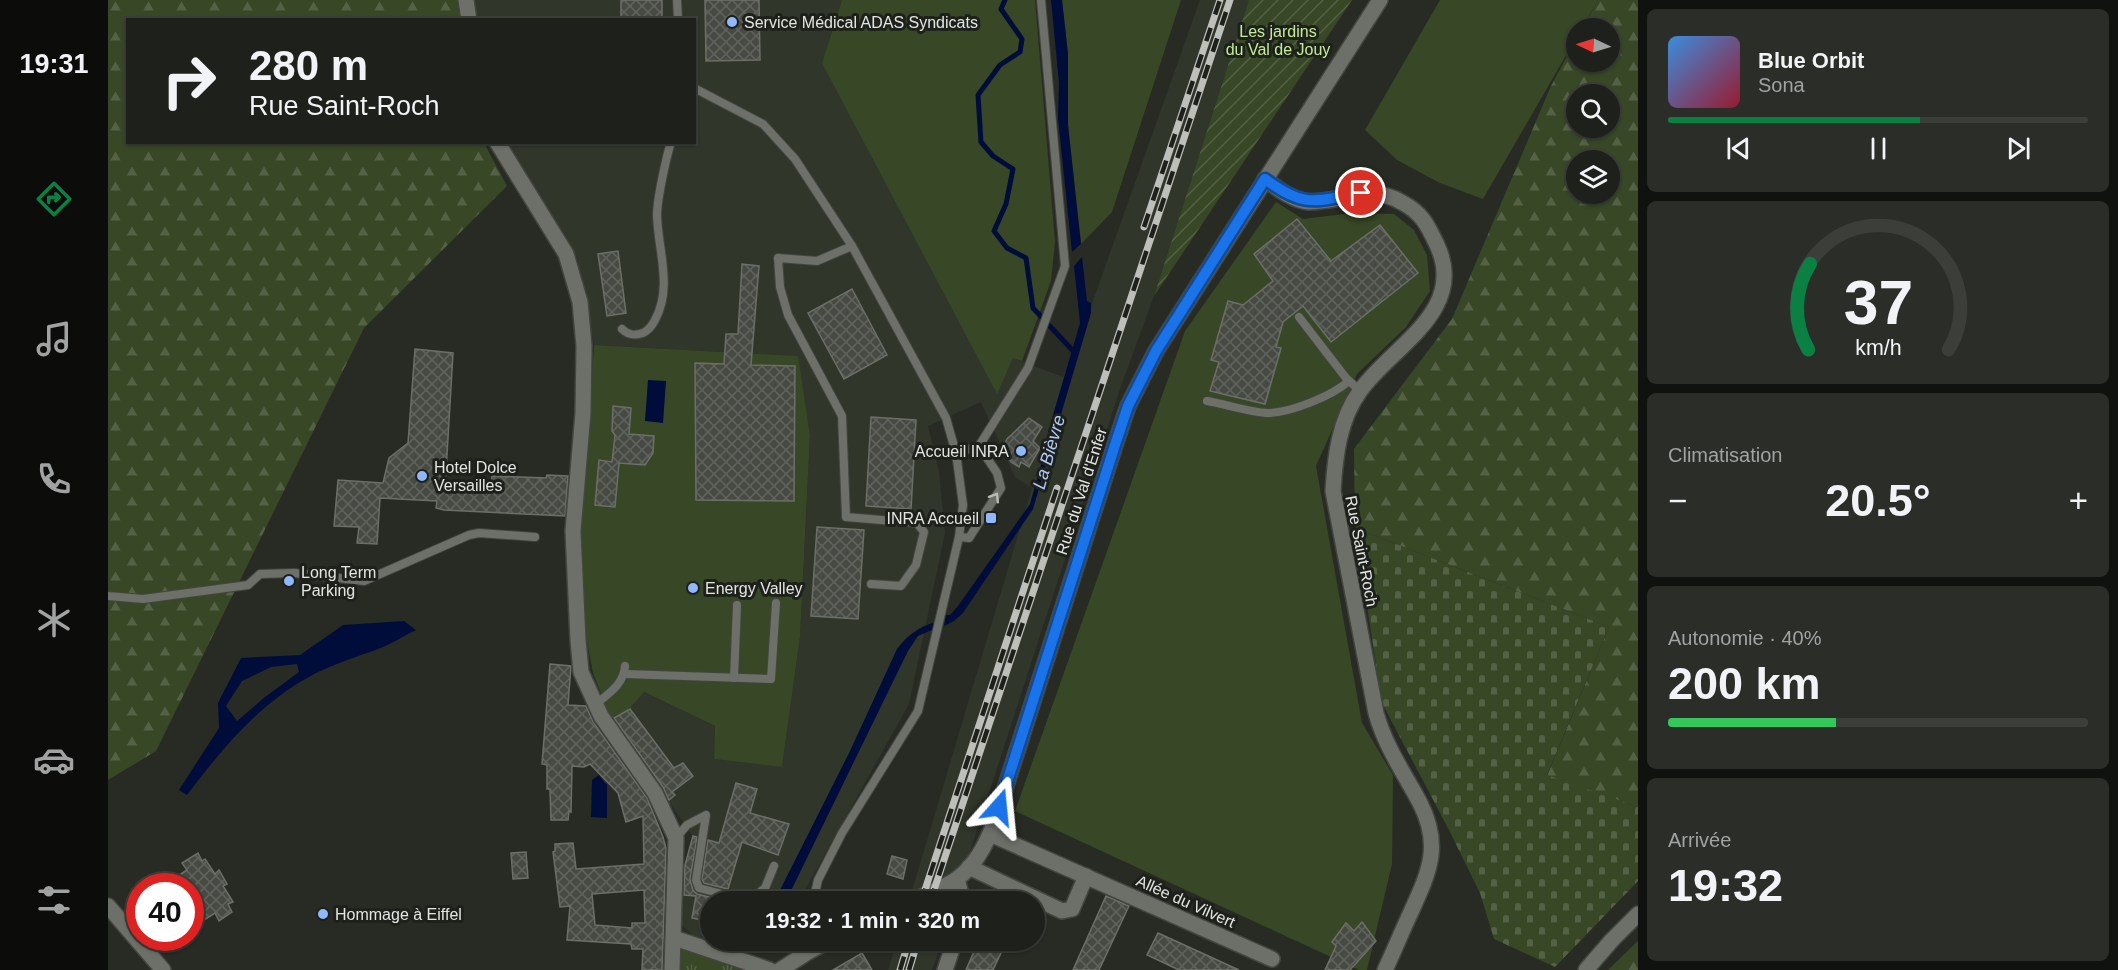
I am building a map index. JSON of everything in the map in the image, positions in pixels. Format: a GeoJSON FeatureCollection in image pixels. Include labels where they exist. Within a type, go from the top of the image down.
{"type":"FeatureCollection","features":[{"type":"Feature","properties":{"kind":"street"},"geometry":{"type":"LineString","coordinates":[[466,0],[469,18]]}},
{"type":"Feature","properties":{"kind":"street","name":"Rue du Val d'Enfer"},"geometry":{"type":"LineString","coordinates":[[932,891],[957,879],[981,851],[990,834],[1128,406],[1156,351],[1380,0]]}},
{"type":"Feature","properties":{"kind":"street"},"geometry":{"type":"LineString","coordinates":[[498,144],[566,254],[580,302],[584,346],[583,413],[573,531],[581,672],[601,716],[655,793],[675,838],[672,970]]}},
{"type":"Feature","properties":{"kind":"street","name":"Rue Saint-Roch"},"geometry":{"type":"LineString","coordinates":[[1265,179],[1296,199],[1309,202],[1361,193],[1380,194],[1403,202],[1425,220],[1443,258],[1444,282],[1437,305],[1418,332],[1384,364],[1354,386],[1335,458],[1333,491],[1376,713],[1383,737],[1421,805],[1430,826],[1432,848],[1429,872],[1385,970]]}},
{"type":"Feature","properties":{"kind":"street","name":"Allée du Vilvert"},"geometry":{"type":"LineString","coordinates":[[990,834],[1272,959]]}},
{"type":"Feature","properties":{"kind":"street"},"geometry":{"type":"LineString","coordinates":[[969,867],[1062,911],[1072,909],[1086,876]]}},
{"type":"Feature","properties":{"kind":"street"},"geometry":{"type":"LineString","coordinates":[[957,879],[960,891]]}},
{"type":"Feature","properties":{"kind":"street"},"geometry":{"type":"LineString","coordinates":[[108,906],[163,970]]}},
{"type":"Feature","properties":{"kind":"street"},"geometry":{"type":"LineString","coordinates":[[1586,970],[1638,914]]}},
{"type":"Feature","properties":{"kind":"street"},"geometry":{"type":"LineString","coordinates":[[674,938],[770,970]]}},
{"type":"Feature","properties":{"kind":"street"},"geometry":{"type":"LineString","coordinates":[[780,970],[802,951]]}},
{"type":"Feature","properties":{"kind":"street"},"geometry":{"type":"LineString","coordinates":[[945,970],[951,951]]}},
{"type":"Feature","properties":{"kind":"lane"},"geometry":{"type":"LineString","coordinates":[[677,0],[678,18]]}},
{"type":"Feature","properties":{"kind":"lane"},"geometry":{"type":"LineString","coordinates":[[956,453],[979,446],[1028,368],[1065,266],[1041,0]]}},
{"type":"Feature","properties":{"kind":"lane"},"geometry":{"type":"LineString","coordinates":[[696,89],[763,124],[795,159],[852,246],[946,418],[956,453],[963,505],[959,537],[918,711],[842,833],[818,880],[816,891]]}},
{"type":"Feature","properties":{"kind":"lane"},"geometry":{"type":"LineString","coordinates":[[622,329],[632,335],[642,333],[650,328],[663,306],[664,280],[657,213],[671,144]]}},
{"type":"Feature","properties":{"kind":"lane"},"geometry":{"type":"LineString","coordinates":[[852,246],[817,261],[778,258],[780,287],[788,315],[842,416],[846,517],[917,523],[924,532],[916,565],[902,585],[871,584]]}},
{"type":"Feature","properties":{"kind":"lane"},"geometry":{"type":"LineString","coordinates":[[1207,401],[1267,412],[1301,405],[1354,386],[1299,317]]}},
{"type":"Feature","properties":{"kind":"lane"},"geometry":{"type":"LineString","coordinates":[[959,537],[969,538],[1001,488],[997,473],[979,446]]}},
{"type":"Feature","properties":{"kind":"lane"},"geometry":{"type":"LineString","coordinates":[[108,596],[143,599],[248,585],[260,574],[294,573],[364,581],[469,535],[479,533],[535,537]]}},
{"type":"Feature","properties":{"kind":"lane"},"geometry":{"type":"LineString","coordinates":[[596,704],[617,686],[625,670],[771,679],[776,603]]}},
{"type":"Feature","properties":{"kind":"lane"},"geometry":{"type":"LineString","coordinates":[[734,678],[737,605]]}},
{"type":"Feature","properties":{"kind":"lane"},"geometry":{"type":"LineString","coordinates":[[675,838],[687,825],[706,815],[696,880],[699,888],[749,901],[765,888],[774,866]]}},
{"type":"Feature","properties":{"kind":"shaded area"},"geometry":{"type":"Polygon","coordinates":[[[474,0],[842,0],[822,63],[1013,358],[1063,377],[1089,312],[1200,0],[1249,0],[1154,296],[1120,389],[957,891],[912,891],[1032,488],[1015,477],[981,402],[928,426],[939,471],[945,533],[909,704],[805,891],[700,891],[700,937],[693,935],[681,925],[684,881],[681,880],[692,835],[611,719],[629,709],[643,692],[715,726],[714,759],[782,767],[800,637],[810,435],[797,356],[594,345],[577,257],[513,161],[506,144],[696,144],[696,18],[477,18],[474,0]]]}},
{"type":"Feature","properties":{"kind":"shaded area"},"geometry":{"type":"Polygon","coordinates":[[[894,951],[939,951],[932,970],[888,970],[894,951]]]}},
{"type":"Feature","properties":{"kind":"green space"},"geometry":{"type":"Polygon","coordinates":[[[108,0],[457,0],[460,18],[126,18],[126,144],[485,144],[507,186],[364,328],[156,751],[108,780],[108,0]]]}},
{"type":"Feature","properties":{"kind":"green space"},"geometry":{"type":"Polygon","coordinates":[[[842,0],[1035,0],[1055,242],[1051,281],[1022,361],[1013,358],[997,394],[822,63],[842,0]]]}},
{"type":"Feature","properties":{"kind":"green space"},"geometry":{"type":"Polygon","coordinates":[[[1062,0],[1181,0],[1112,212],[1081,244],[1068,125],[1068,54],[1062,0]]]}},
{"type":"Feature","properties":{"kind":"green space","name":"Les jardins du Val de Jouy"},"geometry":{"type":"Polygon","coordinates":[[[1249,0],[1352,0],[1154,296],[1249,0]]]}},
{"type":"Feature","properties":{"kind":"green space"},"geometry":{"type":"Polygon","coordinates":[[[1440,0],[1598,0],[1588,18],[1566,18],[1566,55],[1483,199],[1440,183],[1397,160],[1365,130],[1440,0]]]}},
{"type":"Feature","properties":{"kind":"green space"},"geometry":{"type":"Polygon","coordinates":[[[1598,0],[1638,0],[1638,807],[1547,776],[1609,627],[1355,528],[1354,449],[1452,319],[1551,86],[1566,58],[1566,72],[1620,72],[1620,18],[1588,18],[1598,0]]]}},
{"type":"Feature","properties":{"kind":"green space"},"geometry":{"type":"Polygon","coordinates":[[[1276,202],[1303,219],[1352,213],[1394,214],[1414,230],[1427,255],[1430,291],[1406,327],[1357,374],[1316,466],[1362,723],[1393,775],[1392,864],[1367,970],[1359,970],[1015,811],[1185,331],[1276,202]]]}},
{"type":"Feature","properties":{"kind":"green space","name":"Energy Valley"},"geometry":{"type":"Polygon","coordinates":[[[594,345],[798,356],[810,435],[800,637],[782,767],[714,759],[715,726],[644,692],[629,709],[611,719],[593,673],[587,642],[581,539],[594,345]]]}},
{"type":"Feature","properties":{"kind":"green space"},"geometry":{"type":"Polygon","coordinates":[[[1355,528],[1609,627],[1547,775],[1638,807],[1638,881],[1555,967],[1494,939],[1480,893],[1382,703],[1355,528]]]}},
{"type":"Feature","properties":{"kind":"green space"},"geometry":{"type":"Polygon","coordinates":[[[674,938],[745,970],[674,970],[674,938]]]}},
{"type":"Feature","properties":{"kind":"green space"},"geometry":{"type":"Polygon","coordinates":[[[1638,941],[1638,970],[1608,970],[1638,941]]]}},
{"type":"Feature","properties":{"kind":"water"},"geometry":{"type":"Polygon","coordinates":[[[1051,0],[1062,0],[1068,54],[1068,125],[1081,244],[1072,252],[1058,118],[1059,83],[1051,0]]]}},
{"type":"Feature","properties":{"kind":"water","name":"La Bièvre"},"geometry":{"type":"Polygon","coordinates":[[[1082,257],[1087,301],[1091,303],[1091,313],[1033,509],[963,613],[944,626],[946,615],[950,615],[958,606],[1030,504],[1050,433],[1048,432],[1080,323],[1074,266],[1082,257]]]}},
{"type":"Feature","properties":{"kind":"water"},"geometry":{"type":"Polygon","coordinates":[[[648,380],[666,381],[663,423],[645,421],[648,380]]]}},
{"type":"Feature","properties":{"kind":"water"},"geometry":{"type":"Polygon","coordinates":[[[404,621],[416,630],[383,647],[325,669],[289,689],[241,730],[187,795],[179,790],[219,728],[218,703],[241,658],[300,655],[343,625],[404,621]],[[297,664],[271,667],[242,681],[226,706],[237,721],[299,672],[297,664]]]}},
{"type":"Feature","properties":{"kind":"water"},"geometry":{"type":"Polygon","coordinates":[[[936,622],[934,629],[918,636],[908,651],[791,891],[780,891],[850,751],[897,649],[914,632],[936,622]]]}},
{"type":"Feature","properties":{"kind":"water"},"geometry":{"type":"Polygon","coordinates":[[[599,775],[607,784],[607,818],[591,817],[592,780],[599,775]]]}},
{"type":"Feature","properties":{"kind":"building"},"geometry":{"type":"Polygon","coordinates":[[[621,0],[662,0],[662,18],[621,18],[621,0]]]}},
{"type":"Feature","properties":{"kind":"building","name":"Service Médical ADAS Syndicats"},"geometry":{"type":"Polygon","coordinates":[[[705,0],[759,0],[760,60],[706,61],[705,0]]]}},
{"type":"Feature","properties":{"kind":"building"},"geometry":{"type":"Polygon","coordinates":[[[1297,219],[1331,261],[1380,225],[1418,273],[1331,342],[1303,306],[1283,322],[1276,347],[1281,348],[1265,404],[1210,391],[1219,362],[1211,360],[1228,301],[1243,305],[1273,281],[1254,254],[1297,219]]]}},
{"type":"Feature","properties":{"kind":"building"},"geometry":{"type":"Polygon","coordinates":[[[618,251],[626,313],[607,316],[598,254],[618,251]]]}},
{"type":"Feature","properties":{"kind":"building"},"geometry":{"type":"Polygon","coordinates":[[[742,264],[759,266],[751,365],[795,366],[794,501],[696,500],[695,363],[724,364],[726,334],[738,334],[742,264]]]}},
{"type":"Feature","properties":{"kind":"building"},"geometry":{"type":"Polygon","coordinates":[[[852,289],[887,355],[844,379],[808,313],[852,289]]]}},
{"type":"Feature","properties":{"kind":"building"},"geometry":{"type":"Polygon","coordinates":[[[415,349],[453,353],[445,489],[474,491],[474,485],[491,486],[492,476],[546,478],[547,475],[568,476],[565,516],[444,510],[436,508],[437,501],[380,498],[377,544],[357,543],[359,527],[334,526],[338,480],[383,483],[389,458],[408,443],[415,349]]]}},
{"type":"Feature","properties":{"kind":"building"},"geometry":{"type":"Polygon","coordinates":[[[613,406],[631,408],[629,434],[654,436],[653,453],[645,465],[619,463],[615,507],[595,505],[599,460],[612,462],[615,435],[612,431],[613,406]]]}},
{"type":"Feature","properties":{"kind":"building"},"geometry":{"type":"Polygon","coordinates":[[[871,417],[916,420],[911,509],[866,506],[871,417]]]}},
{"type":"Feature","properties":{"kind":"building","name":"Accueil INRA"},"geometry":{"type":"Polygon","coordinates":[[[1029,418],[1042,427],[1033,441],[1040,448],[1029,467],[1021,462],[1019,467],[1011,462],[1003,448],[1007,439],[1029,418]]]}},
{"type":"Feature","properties":{"kind":"building"},"geometry":{"type":"Polygon","coordinates":[[[817,527],[864,530],[858,619],[811,616],[817,527]]]}},
{"type":"Feature","properties":{"kind":"building"},"geometry":{"type":"Polygon","coordinates":[[[550,664],[571,666],[568,705],[586,706],[593,722],[647,798],[663,837],[666,848],[662,970],[642,970],[643,949],[632,949],[631,944],[567,940],[570,906],[560,907],[553,852],[555,844],[573,843],[576,869],[644,864],[643,816],[626,822],[618,793],[590,764],[584,767],[572,766],[571,812],[569,811],[568,820],[551,820],[547,765],[542,764],[550,664]],[[644,890],[592,894],[595,925],[632,928],[632,923],[645,923],[644,890]]]}},
{"type":"Feature","properties":{"kind":"building"},"geometry":{"type":"Polygon","coordinates":[[[630,709],[674,768],[683,763],[693,776],[672,792],[675,795],[669,800],[663,787],[614,718],[630,709]]]}},
{"type":"Feature","properties":{"kind":"building"},"geometry":{"type":"Polygon","coordinates":[[[736,783],[757,789],[750,813],[789,824],[778,855],[742,842],[728,889],[704,883],[702,879],[708,840],[719,843],[736,783]]]}},
{"type":"Feature","properties":{"kind":"building"},"geometry":{"type":"Polygon","coordinates":[[[693,836],[697,837],[690,879],[693,890],[700,895],[700,920],[692,918],[696,896],[684,895],[685,865],[693,836]]]}},
{"type":"Feature","properties":{"kind":"building"},"geometry":{"type":"Polygon","coordinates":[[[526,852],[528,878],[513,879],[511,853],[526,852]]]}},
{"type":"Feature","properties":{"kind":"building"},"geometry":{"type":"Polygon","coordinates":[[[198,853],[202,861],[205,859],[215,874],[219,870],[227,884],[223,886],[233,902],[228,904],[232,912],[219,921],[215,913],[204,920],[204,873],[182,873],[187,870],[182,863],[198,853]]]}},
{"type":"Feature","properties":{"kind":"building"},"geometry":{"type":"Polygon","coordinates":[[[892,856],[907,860],[903,879],[887,874],[892,856]]]}},
{"type":"Feature","properties":{"kind":"building"},"geometry":{"type":"Polygon","coordinates":[[[1106,896],[1129,906],[1099,970],[1073,970],[1106,896]]]}},
{"type":"Feature","properties":{"kind":"building"},"geometry":{"type":"Polygon","coordinates":[[[1362,922],[1376,941],[1350,970],[1325,970],[1336,946],[1332,942],[1346,923],[1354,931],[1362,922]]]}},
{"type":"Feature","properties":{"kind":"building"},"geometry":{"type":"Polygon","coordinates":[[[1158,933],[1239,970],[1179,970],[1147,955],[1158,933]]]}},
{"type":"Feature","properties":{"kind":"building"},"geometry":{"type":"Polygon","coordinates":[[[974,951],[1002,951],[993,970],[966,970],[974,951]]]}},
{"type":"Feature","properties":{"kind":"building"},"geometry":{"type":"Polygon","coordinates":[[[862,953],[872,970],[833,970],[862,953]]]}},
{"type":"Feature","properties":{"kind":"waterway"},"geometry":{"type":"LineString","coordinates":[[1005,0],[1001,9],[1022,39],[1020,52],[1000,65],[978,95],[981,142],[993,156],[1013,169],[1006,204],[994,231],[1007,248],[1026,258],[1033,308],[1076,354]]}},
{"type":"Feature","properties":{"kind":"railway"},"geometry":{"type":"LineString","coordinates":[[1144,227],[1220,0]]}},
{"type":"Feature","properties":{"kind":"railway"},"geometry":{"type":"LineString","coordinates":[[934,891],[1230,0]]}},
{"type":"Feature","properties":{"kind":"railway"},"geometry":{"type":"LineString","coordinates":[[925,891],[1057,488]]}},
{"type":"Feature","properties":{"kind":"railway"},"geometry":{"type":"LineString","coordinates":[[900,970],[906,951]]}},
{"type":"Feature","properties":{"kind":"railway"},"geometry":{"type":"LineString","coordinates":[[909,970],[915,951]]}},
{"type":"Feature","properties":{"kind":"place","name":"Service Médical ADAS Syndicats"},"geometry":{"type":"Point","coordinates":[732,22]}},
{"type":"Feature","properties":{"kind":"place","name":"Accueil INRA"},"geometry":{"type":"Point","coordinates":[1021,451]}},
{"type":"Feature","properties":{"kind":"place","name":"Hotel Dolce Versailles"},"geometry":{"type":"Point","coordinates":[422,476]}},
{"type":"Feature","properties":{"kind":"place","name":"INRA Accueil"},"geometry":{"type":"Point","coordinates":[991,518]}},
{"type":"Feature","properties":{"kind":"place","name":"Long Term Parking"},"geometry":{"type":"Point","coordinates":[289,581]}},
{"type":"Feature","properties":{"kind":"place","name":"Energy Valley"},"geometry":{"type":"Point","coordinates":[693,588]}},
{"type":"Feature","properties":{"kind":"place","name":"Hommage à Eiffel"},"geometry":{"type":"Point","coordinates":[323,914]}},
{"type":"Feature","properties":{"kind":"route"},"geometry":{"type":"LineString","coordinates":[[999,807],[1128,406],[1156,351],[1265,179],[1296,199],[1309,202],[1361,193]]}}]}
